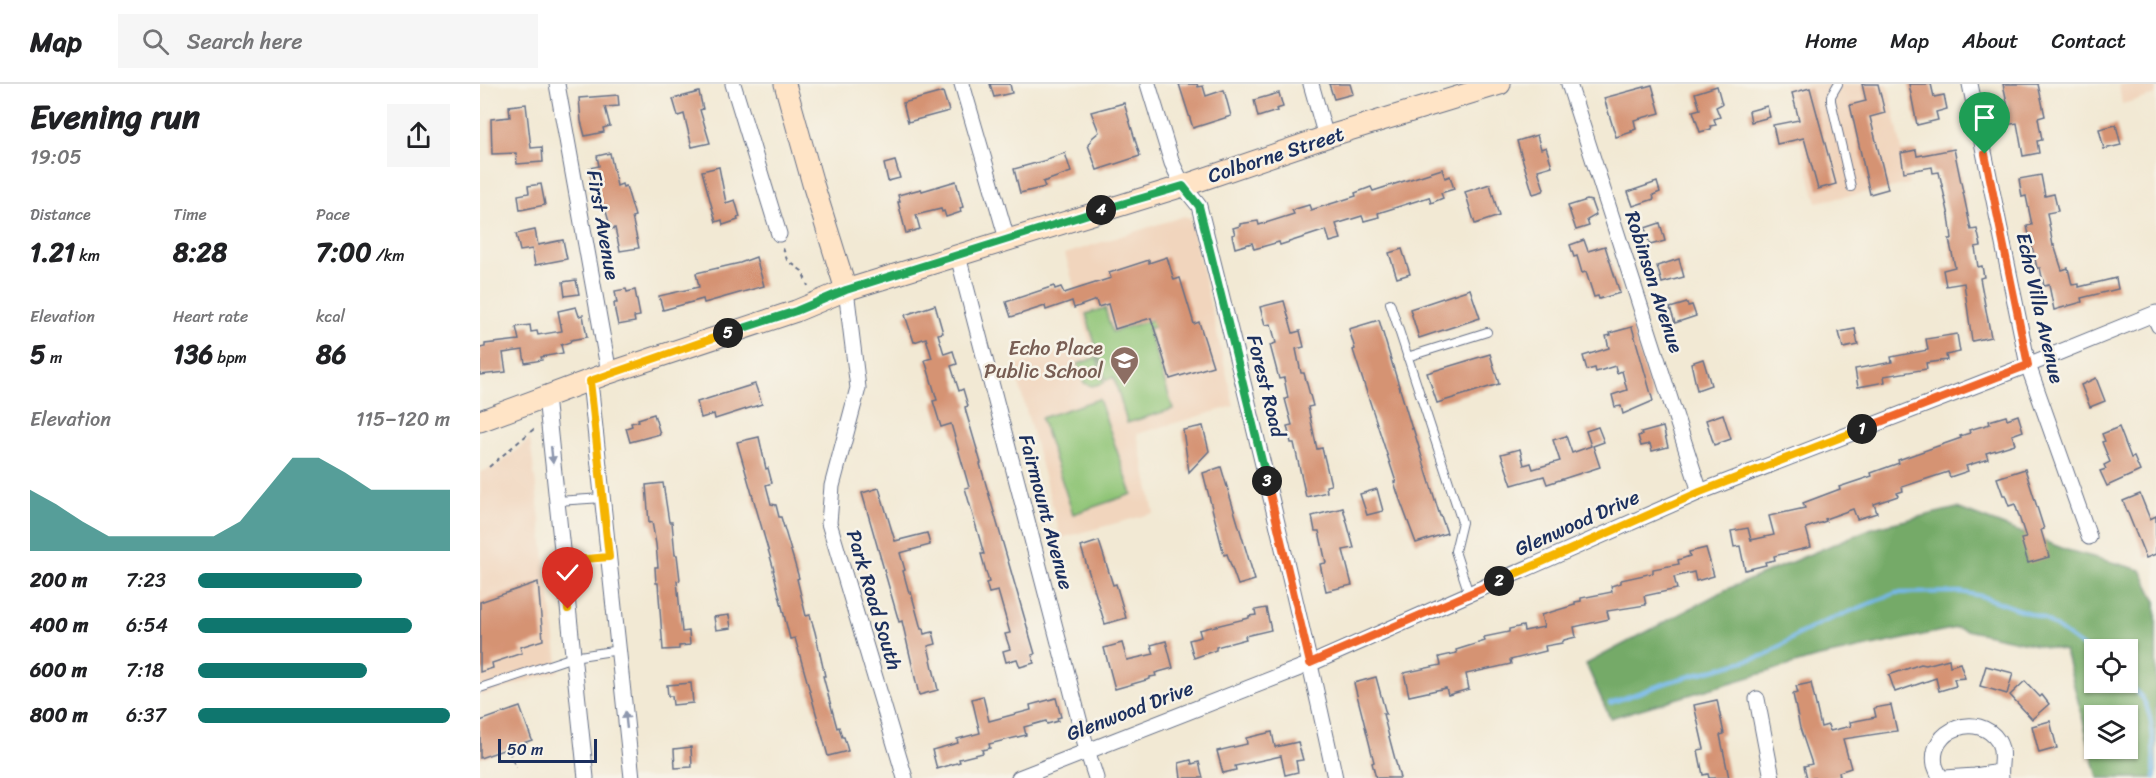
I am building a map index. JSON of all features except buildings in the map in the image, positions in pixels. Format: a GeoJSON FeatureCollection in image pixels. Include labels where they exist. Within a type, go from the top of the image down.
{"type":"FeatureCollection","features":[{"type":"Feature","properties":{"kind":"main road"},"geometry":{"type":"LineString","coordinates":[[785,84],[846,290]]}},
{"type":"Feature","properties":{"kind":"main road","name":"Colborne Street"},"geometry":{"type":"LineString","coordinates":[[804,307],[846,290],[1183,186],[1474,88],[1500,84]]}},
{"type":"Feature","properties":{"kind":"main road"},"geometry":{"type":"LineString","coordinates":[[480,421],[804,307]]}},
{"type":"Feature","properties":{"kind":"street","name":"First Avenue"},"geometry":{"type":"LineString","coordinates":[[556,84],[600,377],[603,498],[632,778]]}},
{"type":"Feature","properties":{"kind":"street"},"geometry":{"type":"LineString","coordinates":[[734,84],[779,234]]}},
{"type":"Feature","properties":{"kind":"street"},"geometry":{"type":"LineString","coordinates":[[962,84],[1007,239]]}},
{"type":"Feature","properties":{"kind":"street","name":"Forest Road"},"geometry":{"type":"LineString","coordinates":[[1148,84],[1172,163],[1183,186],[1199,206],[1243,379],[1335,778]]}},
{"type":"Feature","properties":{"kind":"street"},"geometry":{"type":"LineString","coordinates":[[1311,84],[1326,138]]}},
{"type":"Feature","properties":{"kind":"street","name":"Robinson Avenue"},"geometry":{"type":"LineString","coordinates":[[1569,84],[1700,492]]}},
{"type":"Feature","properties":{"kind":"street","name":"Echo Villa Avenue"},"geometry":{"type":"LineString","coordinates":[[1970,84],[2028,365],[2089,537]]}},
{"type":"Feature","properties":{"kind":"street","name":"Fairmount Avenue"},"geometry":{"type":"LineString","coordinates":[[958,256],[1096,778]]}},
{"type":"Feature","properties":{"kind":"street","name":"Park Road South"},"geometry":{"type":"LineString","coordinates":[[846,290],[858,388],[832,486],[830,523],[905,778]]}},
{"type":"Feature","properties":{"kind":"street","name":"Glenwood Drive"},"geometry":{"type":"LineString","coordinates":[[1019,778],[1310,663],[1700,492],[2028,365],[2154,319]]}},
{"type":"Feature","properties":{"kind":"street"},"geometry":{"type":"LineString","coordinates":[[546,397],[586,778]]}},
{"type":"Feature","properties":{"kind":"street"},"geometry":{"type":"LineString","coordinates":[[1757,699],[1772,778]]}},
{"type":"Feature","properties":{"kind":"street"},"geometry":{"type":"LineString","coordinates":[[1940,778],[1935,764],[1936,748],[1944,735],[1957,727],[1973,725],[1987,731],[1998,742],[2002,757],[2000,775],[1945,778]]}},
{"type":"Feature","properties":{"kind":"lane"},"geometry":{"type":"LineString","coordinates":[[1838,84],[1831,96],[1831,101],[1851,187]]}},
{"type":"Feature","properties":{"kind":"lane"},"geometry":{"type":"LineString","coordinates":[[1390,303],[1462,522],[1455,551],[1469,594]]}},
{"type":"Feature","properties":{"kind":"lane"},"geometry":{"type":"LineString","coordinates":[[1407,357],[1487,332]]}},
{"type":"Feature","properties":{"kind":"lane"},"geometry":{"type":"LineString","coordinates":[[557,501],[603,498]]}},
{"type":"Feature","properties":{"kind":"lane"},"geometry":{"type":"LineString","coordinates":[[563,561],[609,557]]}},
{"type":"Feature","properties":{"kind":"lane"},"geometry":{"type":"LineString","coordinates":[[480,688],[573,657],[619,650]]}},
{"type":"Feature","properties":{"kind":"path"},"geometry":{"type":"LineString","coordinates":[[779,234],[787,260],[802,271],[804,307]]}},
{"type":"Feature","properties":{"kind":"path"},"geometry":{"type":"LineString","coordinates":[[489,467],[530,430],[548,420]]}},
{"type":"Feature","properties":{"kind":"path"},"geometry":{"type":"LineString","coordinates":[[508,751],[516,768]]}},
{"type":"Feature","properties":{"kind":"shaded area"},"geometry":{"type":"Polygon","coordinates":[[[1784,84],[1888,84],[1909,184],[1817,202],[1784,84]]]}},
{"type":"Feature","properties":{"kind":"shaded area"},"geometry":{"type":"Polygon","coordinates":[[[2119,84],[2156,84],[2156,95],[2122,104],[2119,84]]]}},
{"type":"Feature","properties":{"kind":"shaded area","name":"Echo Place Public School"},"geometry":{"type":"Polygon","coordinates":[[[1184,216],[1190,218],[1234,406],[1137,434],[1154,513],[1061,538],[1014,366],[1090,343],[1065,254],[1184,216]]]}},
{"type":"Feature","properties":{"kind":"shaded area"},"geometry":{"type":"Polygon","coordinates":[[[530,439],[559,671],[480,696],[480,472],[497,466],[530,439]]]}},
{"type":"Feature","properties":{"kind":"green space"},"geometry":{"type":"Polygon","coordinates":[[[1105,308],[1112,332],[1158,318],[1160,325],[1148,329],[1173,409],[1127,423],[1114,377],[1106,380],[1086,314],[1105,308]]]}},
{"type":"Feature","properties":{"kind":"green space"},"geometry":{"type":"Polygon","coordinates":[[[1097,357],[1104,383],[1092,386],[1084,383],[1078,364],[1097,357]]]}},
{"type":"Feature","properties":{"kind":"green space"},"geometry":{"type":"Polygon","coordinates":[[[1099,399],[1132,494],[1073,514],[1041,418],[1099,399]]]}},
{"type":"Feature","properties":{"kind":"green space"},"geometry":{"type":"Polygon","coordinates":[[[1957,508],[2067,550],[2141,570],[2156,602],[2156,778],[2098,778],[2093,759],[2138,759],[2138,705],[2084,705],[2084,724],[2065,651],[1956,628],[1815,658],[1610,718],[1586,664],[1725,590],[1872,528],[1957,508]]]}},
{"type":"Feature","properties":{"kind":"waterway"},"geometry":{"type":"LineString","coordinates":[[1610,703],[1669,682],[1766,655],[1819,624],[1896,593],[1961,592],[1981,596],[2043,618],[2084,648]]}},
{"type":"Feature","properties":{"kind":"waterway"},"geometry":{"type":"LineString","coordinates":[[2137,693],[2150,717],[2155,778]]}},
{"type":"Feature","properties":{"kind":"place","name":"Echo Place Public School"},"geometry":{"type":"Point","coordinates":[1124,386]}},
{"type":"Feature","properties":{"kind":"route"},"geometry":{"type":"LineString","coordinates":[[568,609],[563,561],[609,557],[590,381],[796,311],[846,290],[1183,186],[1199,206],[1243,379],[1310,663],[1700,492],[2028,365],[1985,154]]}}]}
